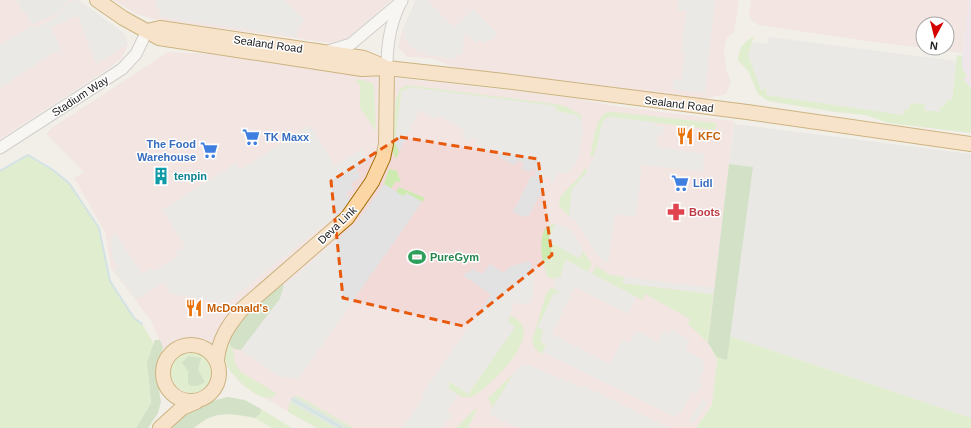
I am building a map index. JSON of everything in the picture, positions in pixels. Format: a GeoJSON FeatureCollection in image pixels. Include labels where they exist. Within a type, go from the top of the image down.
{"type":"FeatureCollection","features":[{"type":"Feature","properties":{"kind":"main road","name":"Sealand Road"},"geometry":{"type":"LineString","coordinates":[[97,0],[123,18],[159,38],[362,69],[387,68],[754,113],[971,144]]}},
{"type":"Feature","properties":{"kind":"main road","name":"Sealand Road"},"geometry":{"type":"LineString","coordinates":[[146,31],[160,28],[364,58],[387,68]]}},
{"type":"Feature","properties":{"kind":"main road","name":"Deva Link"},"geometry":{"type":"LineString","coordinates":[[192,345],[204,343],[227,327],[241,310],[347,218],[360,202],[372,182],[385,151],[387,130],[387,68]]}},
{"type":"Feature","properties":{"kind":"main road","name":"Deva Link"},"geometry":{"type":"LineString","coordinates":[[217,360],[218,349],[227,327]]}},
{"type":"Feature","properties":{"kind":"main road"},"geometry":{"type":"LineString","coordinates":[[162,426],[182,408],[209,396],[218,383],[220,374],[217,360],[206,349],[192,345],[177,349],[166,361],[164,367],[164,381],[171,393],[183,400],[196,401]]}},
{"type":"Feature","properties":{"kind":"main road"},"geometry":{"type":"LineString","coordinates":[[162,426],[170,404],[171,393]]}},
{"type":"Feature","properties":{"kind":"street"},"geometry":{"type":"LineString","coordinates":[[324,52],[351,44],[402,0]]}},
{"type":"Feature","properties":{"kind":"street"},"geometry":{"type":"LineString","coordinates":[[387,68],[389,34],[402,0]]}},
{"type":"Feature","properties":{"kind":"street"},"geometry":{"type":"LineString","coordinates":[[366,30],[389,34]]}},
{"type":"Feature","properties":{"kind":"street","name":"Stadium Way"},"geometry":{"type":"LineString","coordinates":[[0,148],[122,69],[136,54],[146,31]]}},
{"type":"Feature","properties":{"kind":"highlighted area"},"geometry":{"type":"Polygon","coordinates":[[[400,137],[538,159],[552,255],[463,326],[343,298],[331,181],[400,137]]]}},
{"type":"Feature","properties":{"kind":"shaded area"},"geometry":{"type":"Polygon","coordinates":[[[0,0],[15,0],[33,24],[58,13],[69,0],[78,0],[125,34],[128,44],[122,58],[105,71],[0,139],[0,0]]]}},
{"type":"Feature","properties":{"kind":"shaded area"},"geometry":{"type":"Polygon","coordinates":[[[15,0],[69,0],[58,13],[33,25],[15,0]]]}},
{"type":"Feature","properties":{"kind":"shaded area"},"geometry":{"type":"Polygon","coordinates":[[[79,0],[125,34],[128,44],[96,64],[78,16],[52,27],[61,51],[53,53],[0,88],[0,45],[33,25],[35,27],[43,25],[60,13],[69,2],[79,0]]]}},
{"type":"Feature","properties":{"kind":"shaded area"},"geometry":{"type":"Polygon","coordinates":[[[113,0],[391,0],[346,40],[331,43],[153,19],[137,14],[113,0]]]}},
{"type":"Feature","properties":{"kind":"shaded area"},"geometry":{"type":"Polygon","coordinates":[[[156,0],[285,0],[305,20],[299,27],[297,37],[159,17],[160,9],[156,9],[156,0]]]}},
{"type":"Feature","properties":{"kind":"shaded area"},"geometry":{"type":"Polygon","coordinates":[[[416,0],[739,0],[734,33],[727,37],[724,49],[726,69],[731,82],[726,94],[704,99],[461,70],[430,58],[407,57],[398,47],[403,28],[416,0]]]}},
{"type":"Feature","properties":{"kind":"shaded area"},"geometry":{"type":"Polygon","coordinates":[[[416,0],[427,0],[454,28],[473,9],[498,34],[489,42],[487,40],[483,44],[480,40],[477,44],[465,32],[462,55],[457,54],[456,59],[425,55],[425,50],[419,54],[403,37],[406,34],[402,30],[416,0]]]}},
{"type":"Feature","properties":{"kind":"shaded area"},"geometry":{"type":"Polygon","coordinates":[[[678,0],[715,0],[705,93],[675,90],[673,85],[674,79],[681,80],[685,54],[681,53],[686,11],[678,10],[678,0]]]}},
{"type":"Feature","properties":{"kind":"shaded area"},"geometry":{"type":"Polygon","coordinates":[[[751,0],[969,0],[962,53],[955,52],[955,16],[915,16],[915,47],[758,25],[752,21],[749,15],[751,0]]]}},
{"type":"Feature","properties":{"kind":"shaded area"},"geometry":{"type":"Polygon","coordinates":[[[969,0],[971,0],[971,133],[953,131],[969,0]]]}},
{"type":"Feature","properties":{"kind":"shaded area"},"geometry":{"type":"Polygon","coordinates":[[[769,37],[956,61],[952,100],[947,100],[944,106],[940,107],[940,112],[924,110],[925,104],[911,103],[909,109],[904,110],[903,115],[766,95],[767,88],[761,90],[748,55],[753,42],[768,44],[769,37]]]}},
{"type":"Feature","properties":{"kind":"shaded area"},"geometry":{"type":"Polygon","coordinates":[[[168,52],[213,54],[389,77],[567,97],[615,106],[734,121],[708,343],[717,359],[712,405],[696,428],[317,428],[242,385],[213,346],[203,339],[184,339],[163,348],[151,321],[111,268],[105,232],[74,178],[84,172],[46,134],[50,129],[168,52]]]}},
{"type":"Feature","properties":{"kind":"shaded area"},"geometry":{"type":"Polygon","coordinates":[[[408,87],[556,106],[556,111],[577,115],[582,121],[583,129],[579,157],[571,169],[566,173],[558,173],[552,184],[549,178],[545,177],[542,181],[546,183],[528,217],[524,215],[523,217],[513,212],[531,176],[535,177],[536,171],[533,168],[530,172],[521,169],[524,163],[518,160],[515,165],[498,157],[501,151],[495,149],[492,153],[475,144],[478,140],[471,137],[469,141],[462,138],[465,131],[439,115],[436,119],[419,110],[399,152],[395,143],[402,90],[407,91],[408,87]]]}},
{"type":"Feature","properties":{"kind":"shaded area"},"geometry":{"type":"Polygon","coordinates":[[[609,117],[653,122],[658,126],[664,127],[662,135],[657,135],[657,147],[704,154],[703,172],[642,165],[636,217],[615,214],[608,264],[597,255],[576,221],[569,216],[572,190],[586,173],[596,152],[601,127],[604,120],[609,117]]]}},
{"type":"Feature","properties":{"kind":"shaded area"},"geometry":{"type":"Polygon","coordinates":[[[734,124],[971,154],[971,418],[709,329],[734,124]]]}},
{"type":"Feature","properties":{"kind":"shaded area"},"geometry":{"type":"Polygon","coordinates":[[[310,125],[335,166],[362,149],[369,161],[356,169],[361,177],[351,184],[354,189],[346,193],[352,202],[227,303],[171,294],[163,282],[136,300],[114,270],[118,267],[113,259],[110,239],[116,234],[142,274],[151,268],[154,271],[178,256],[176,252],[185,246],[162,210],[236,163],[240,170],[310,125]]]}},
{"type":"Feature","properties":{"kind":"shaded area"},"geometry":{"type":"Polygon","coordinates":[[[384,184],[403,196],[407,193],[422,202],[299,378],[280,377],[241,350],[280,299],[284,286],[358,221],[384,184]]]}},
{"type":"Feature","properties":{"kind":"shaded area"},"geometry":{"type":"Polygon","coordinates":[[[556,223],[573,231],[583,251],[579,258],[548,241],[556,223]]]}},
{"type":"Feature","properties":{"kind":"shaded area"},"geometry":{"type":"Polygon","coordinates":[[[566,260],[636,297],[628,314],[575,287],[552,334],[610,364],[622,340],[629,343],[637,330],[658,343],[664,331],[669,333],[671,329],[690,340],[685,350],[705,361],[702,366],[705,368],[698,382],[702,384],[697,394],[692,392],[680,414],[677,412],[675,417],[543,352],[546,346],[541,341],[543,330],[538,327],[554,293],[559,295],[557,289],[554,288],[555,279],[563,276],[561,272],[566,260]]]}},
{"type":"Feature","properties":{"kind":"shaded area"},"geometry":{"type":"Polygon","coordinates":[[[530,261],[534,281],[532,299],[530,299],[529,304],[513,303],[508,322],[515,327],[468,394],[449,381],[449,389],[458,395],[447,411],[452,415],[442,428],[402,428],[424,397],[421,395],[491,295],[463,275],[473,269],[482,274],[490,264],[504,273],[509,267],[530,261]]]}},
{"type":"Feature","properties":{"kind":"shaded area"},"geometry":{"type":"Polygon","coordinates":[[[624,277],[714,288],[713,294],[623,283],[624,277]]]}},
{"type":"Feature","properties":{"kind":"shaded area"},"geometry":{"type":"Polygon","coordinates":[[[529,365],[580,387],[584,386],[669,428],[518,428],[489,414],[514,373],[521,366],[529,365]]]}},
{"type":"Feature","properties":{"kind":"shaded area"},"geometry":{"type":"Polygon","coordinates":[[[703,399],[708,403],[694,423],[689,420],[703,399]]]}},
{"type":"Feature","properties":{"kind":"green space"},"geometry":{"type":"Polygon","coordinates":[[[754,36],[751,45],[761,90],[767,88],[903,115],[904,110],[911,103],[925,104],[939,112],[940,107],[947,99],[952,100],[957,55],[962,56],[962,68],[967,76],[963,79],[971,88],[971,133],[889,123],[865,115],[835,112],[768,101],[758,94],[748,71],[738,60],[739,52],[742,46],[754,36]]]}},
{"type":"Feature","properties":{"kind":"green space"},"geometry":{"type":"Polygon","coordinates":[[[355,79],[371,82],[374,86],[376,131],[360,108],[360,86],[355,79]]]}},
{"type":"Feature","properties":{"kind":"green space"},"geometry":{"type":"Polygon","coordinates":[[[407,85],[556,104],[567,107],[581,115],[582,121],[556,111],[556,107],[402,90],[395,143],[399,152],[396,159],[391,147],[396,99],[400,89],[407,85]]]}},
{"type":"Feature","properties":{"kind":"green space"},"geometry":{"type":"Polygon","coordinates":[[[607,112],[716,123],[715,130],[609,117],[593,157],[590,156],[597,125],[599,120],[607,112]]]}},
{"type":"Feature","properties":{"kind":"green space"},"geometry":{"type":"Polygon","coordinates":[[[28,155],[53,170],[69,183],[99,228],[110,281],[134,317],[142,324],[153,342],[153,351],[147,362],[151,403],[136,428],[0,428],[0,171],[28,155]]]}},
{"type":"Feature","properties":{"kind":"green space"},"geometry":{"type":"Polygon","coordinates":[[[729,164],[753,167],[727,360],[717,357],[708,343],[729,164]]]}},
{"type":"Feature","properties":{"kind":"green space"},"geometry":{"type":"Polygon","coordinates":[[[585,168],[587,170],[586,173],[572,190],[569,216],[559,206],[560,197],[580,176],[585,168]]]}},
{"type":"Feature","properties":{"kind":"green space"},"geometry":{"type":"Polygon","coordinates":[[[389,169],[397,171],[401,183],[396,181],[391,189],[384,184],[389,169]]]}},
{"type":"Feature","properties":{"kind":"green space"},"geometry":{"type":"Polygon","coordinates":[[[399,187],[425,198],[422,202],[407,193],[403,197],[396,192],[399,187]]]}},
{"type":"Feature","properties":{"kind":"green space"},"geometry":{"type":"Polygon","coordinates":[[[556,223],[548,241],[580,258],[583,251],[592,264],[588,272],[563,275],[555,279],[548,277],[542,259],[541,244],[544,231],[547,226],[556,223]]]}},
{"type":"Feature","properties":{"kind":"green space"},"geometry":{"type":"Polygon","coordinates":[[[596,266],[610,275],[624,277],[623,283],[713,294],[709,329],[971,418],[971,428],[696,428],[712,405],[717,359],[708,343],[688,324],[690,319],[645,294],[642,300],[592,274],[596,266]]]}},
{"type":"Feature","properties":{"kind":"green space"},"geometry":{"type":"Polygon","coordinates":[[[283,284],[284,286],[280,299],[241,350],[231,347],[230,340],[234,330],[243,319],[265,298],[283,284]]]}},
{"type":"Feature","properties":{"kind":"green space"},"geometry":{"type":"Polygon","coordinates":[[[551,288],[557,289],[559,295],[554,293],[538,327],[543,330],[541,341],[546,346],[542,354],[535,349],[532,341],[546,294],[551,288]]]}},
{"type":"Feature","properties":{"kind":"green space"},"geometry":{"type":"Polygon","coordinates":[[[510,315],[521,323],[524,336],[514,356],[506,366],[488,385],[472,397],[462,397],[449,389],[449,381],[468,394],[515,327],[508,322],[510,315]]]}},
{"type":"Feature","properties":{"kind":"green space"},"geometry":{"type":"Polygon","coordinates":[[[155,340],[160,340],[163,348],[156,372],[161,402],[158,413],[148,428],[136,428],[151,403],[147,362],[155,340]]]}},
{"type":"Feature","properties":{"kind":"green space"},"geometry":{"type":"Polygon","coordinates":[[[229,343],[233,349],[235,364],[241,372],[276,393],[275,396],[269,398],[263,397],[240,382],[229,369],[225,361],[229,343]]]}},
{"type":"Feature","properties":{"kind":"green space"},"geometry":{"type":"Polygon","coordinates":[[[192,351],[207,357],[213,372],[207,387],[192,393],[177,387],[171,372],[177,357],[192,351]]]}},
{"type":"Feature","properties":{"kind":"green space"},"geometry":{"type":"Polygon","coordinates":[[[188,356],[201,358],[198,370],[205,382],[194,386],[188,384],[188,371],[182,363],[188,356]]]}},
{"type":"Feature","properties":{"kind":"green space"},"geometry":{"type":"Polygon","coordinates":[[[514,373],[493,408],[488,398],[514,373]]]}},
{"type":"Feature","properties":{"kind":"green space"},"geometry":{"type":"Polygon","coordinates":[[[294,396],[298,396],[354,428],[349,428],[294,396]]]}},
{"type":"Feature","properties":{"kind":"green space"},"geometry":{"type":"Polygon","coordinates":[[[294,396],[349,428],[336,428],[290,402],[294,396]]]}},
{"type":"Feature","properties":{"kind":"green space"},"geometry":{"type":"Polygon","coordinates":[[[228,397],[245,400],[261,409],[260,414],[255,418],[223,414],[209,418],[194,428],[167,428],[184,411],[208,402],[228,397]]]}},
{"type":"Feature","properties":{"kind":"green space"},"geometry":{"type":"Polygon","coordinates":[[[290,402],[336,428],[317,428],[288,412],[290,402]]]}},
{"type":"Feature","properties":{"kind":"green space"},"geometry":{"type":"Polygon","coordinates":[[[261,409],[292,428],[272,428],[255,418],[260,414],[261,409]]]}},
{"type":"Feature","properties":{"kind":"green space"},"geometry":{"type":"Polygon","coordinates":[[[475,409],[477,409],[468,428],[456,428],[475,409]]]}},
{"type":"Feature","properties":{"kind":"green space"},"geometry":{"type":"Polygon","coordinates":[[[228,413],[255,418],[272,428],[194,428],[203,420],[228,413]]]}},
{"type":"Feature","properties":{"kind":"waterway"},"geometry":{"type":"LineString","coordinates":[[0,171],[28,155],[53,170],[69,183],[99,228],[110,281],[134,318],[142,324]]}},
{"type":"Feature","properties":{"kind":"waterway"},"geometry":{"type":"LineString","coordinates":[[292,399],[342,428]]}},
{"type":"Feature","properties":{"kind":"place","name":"KFC"},"geometry":{"type":"Point","coordinates":[685,136]}},
{"type":"Feature","properties":{"kind":"place","name":"TK Maxx"},"geometry":{"type":"Point","coordinates":[251,137]}},
{"type":"Feature","properties":{"kind":"place","name":"The Food Warehouse"},"geometry":{"type":"Point","coordinates":[209,150]}},
{"type":"Feature","properties":{"kind":"place","name":"tenpin"},"geometry":{"type":"Point","coordinates":[161,176]}},
{"type":"Feature","properties":{"kind":"place","name":"Lidl"},"geometry":{"type":"Point","coordinates":[680,183]}},
{"type":"Feature","properties":{"kind":"place","name":"Boots"},"geometry":{"type":"Point","coordinates":[676,212]}},
{"type":"Feature","properties":{"kind":"place","name":"PureGym"},"geometry":{"type":"Point","coordinates":[417,257]}},
{"type":"Feature","properties":{"kind":"place","name":"McDonald's"},"geometry":{"type":"Point","coordinates":[194,308]}}]}
